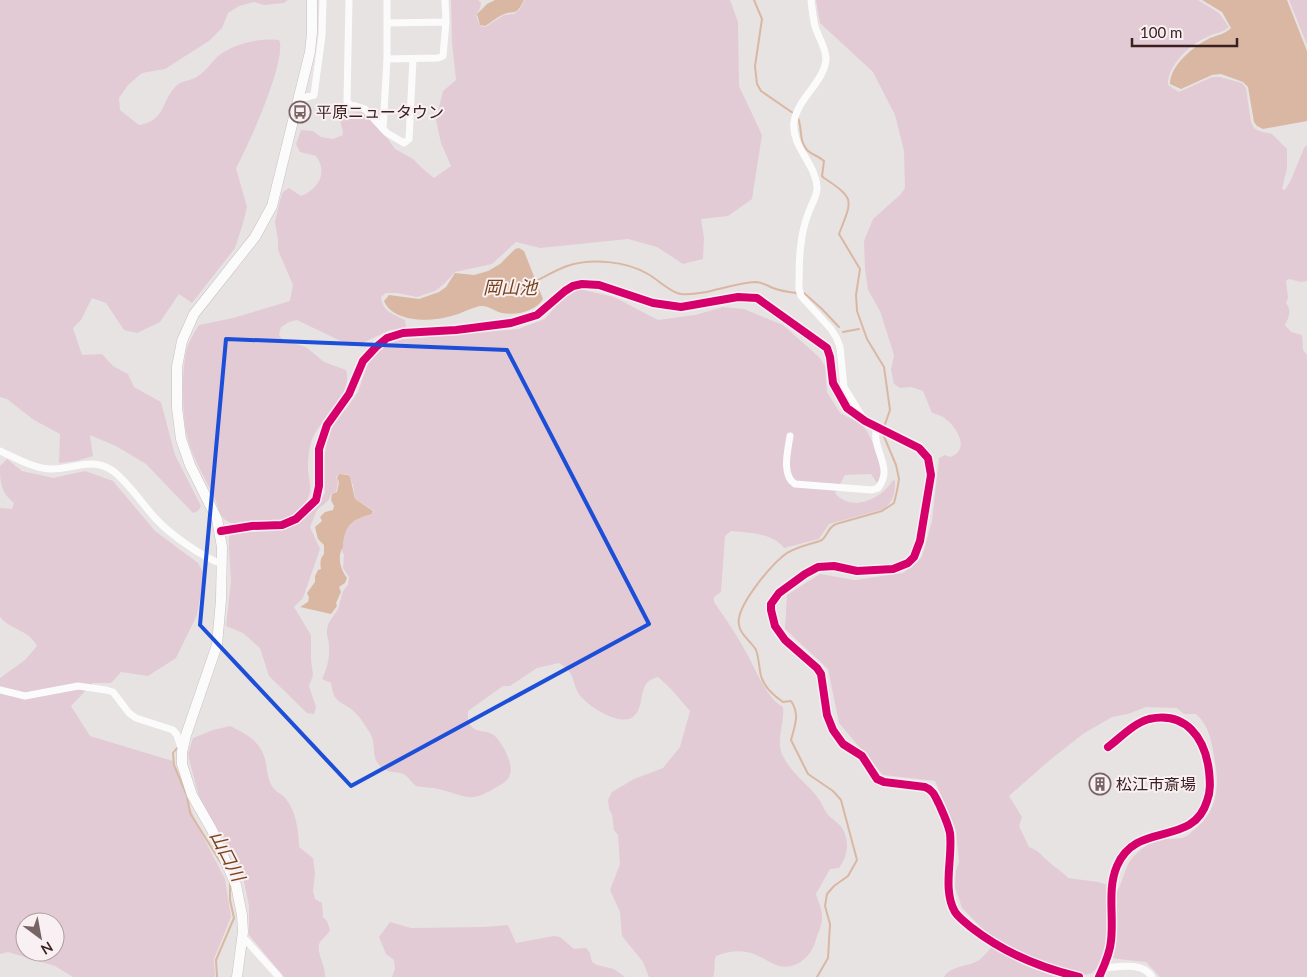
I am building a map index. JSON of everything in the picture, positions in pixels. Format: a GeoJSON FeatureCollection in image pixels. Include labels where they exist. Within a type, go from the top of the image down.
{"type":"FeatureCollection","features":[{"type":"Feature","properties":{"kind":"main road"},"geometry":{"type":"LineString","coordinates":[[236,977],[242,936],[242,915],[236,885],[212,830],[192,795],[182,764],[182,752],[186,735],[217,645],[221,600],[222,547],[218,519],[190,465],[181,439],[177,408],[177,367],[187,328],[194,314],[255,237],[267,218],[276,191],[310,52],[312,0]]}},
{"type":"Feature","properties":{"kind":"street"},"geometry":{"type":"LineString","coordinates":[[299,99],[314,95],[322,35],[323,0]]}},
{"type":"Feature","properties":{"kind":"street"},"geometry":{"type":"LineString","coordinates":[[350,0],[347,101],[349,104],[365,109],[383,129],[402,143],[407,142],[409,139],[413,59]]}},
{"type":"Feature","properties":{"kind":"street"},"geometry":{"type":"LineString","coordinates":[[383,129],[387,0]]}},
{"type":"Feature","properties":{"kind":"street"},"geometry":{"type":"LineString","coordinates":[[386,59],[438,58],[443,56],[446,22],[445,0]]}},
{"type":"Feature","properties":{"kind":"street"},"geometry":{"type":"LineString","coordinates":[[811,0],[815,27],[826,59],[822,72],[795,115],[793,125],[798,144],[815,176],[818,187],[808,214],[802,241],[798,289],[801,296],[836,337],[842,358],[844,387],[865,421]]}},
{"type":"Feature","properties":{"kind":"street"},"geometry":{"type":"LineString","coordinates":[[386,23],[446,22]]}},
{"type":"Feature","properties":{"kind":"street"},"geometry":{"type":"LineString","coordinates":[[220,531],[252,526],[282,525],[296,519],[316,500],[320,486],[319,449],[327,425],[349,394],[364,361],[381,341],[403,333],[456,330],[511,323],[538,315],[565,290],[582,284],[598,285],[650,302],[673,307],[738,297],[751,296],[757,298],[827,348],[830,357],[831,376],[836,392],[847,408],[865,421],[919,448],[928,458],[931,475],[920,541],[914,557],[901,566],[874,571],[857,572],[834,566],[818,567],[787,586],[775,598],[770,610],[773,621],[785,640],[817,668],[821,674],[827,715],[833,730],[843,744],[862,756],[877,779],[884,782],[925,787],[930,789],[935,795],[950,832],[949,892],[957,915],[982,936],[1009,951],[1056,972],[1079,977]]}},
{"type":"Feature","properties":{"kind":"street"},"geometry":{"type":"LineString","coordinates":[[790,436],[787,473],[791,482],[795,484],[872,490],[878,488],[884,476],[883,462],[875,443],[874,434],[880,429]]}},
{"type":"Feature","properties":{"kind":"street"},"geometry":{"type":"LineString","coordinates":[[0,451],[22,462],[50,469],[93,463],[112,471],[127,485],[158,521],[206,558],[222,564]]}},
{"type":"Feature","properties":{"kind":"street"},"geometry":{"type":"LineString","coordinates":[[0,690],[25,696],[78,686],[113,692],[129,714],[173,730],[177,735],[182,752]]}},
{"type":"Feature","properties":{"kind":"street"},"geometry":{"type":"LineString","coordinates":[[1108,747],[1138,724],[1148,719],[1165,719],[1178,721],[1188,727],[1198,736],[1207,754],[1210,788],[1203,811],[1192,823],[1179,830],[1145,838],[1130,847],[1120,859],[1112,882],[1111,943],[1101,973],[1133,967],[1150,973],[1152,977]]}},
{"type":"Feature","properties":{"kind":"street"},"geometry":{"type":"LineString","coordinates":[[242,936],[279,977]]}},
{"type":"Feature","properties":{"kind":"highlighted area"},"geometry":{"type":"Polygon","coordinates":[[[226,339],[507,350],[649,624],[351,786],[200,625],[226,339]]]}},
{"type":"Feature","properties":{"kind":"shaded area"},"geometry":{"type":"Polygon","coordinates":[[[0,0],[288,0],[284,3],[264,5],[254,2],[239,6],[228,13],[222,28],[209,41],[165,69],[142,73],[128,85],[119,98],[120,110],[139,125],[148,123],[159,115],[168,97],[177,85],[201,74],[223,52],[246,43],[279,40],[278,65],[265,104],[249,143],[236,168],[247,207],[235,248],[192,303],[179,294],[160,322],[137,333],[124,330],[106,303],[92,298],[81,320],[73,328],[82,355],[102,354],[113,366],[128,374],[134,387],[161,402],[175,455],[201,506],[198,511],[193,513],[146,464],[116,446],[90,435],[93,456],[59,463],[60,434],[34,420],[7,399],[0,397],[0,0]]]}},
{"type":"Feature","properties":{"kind":"shaded area"},"geometry":{"type":"Polygon","coordinates":[[[451,0],[478,0],[481,3],[477,18],[481,26],[485,27],[504,15],[514,14],[525,0],[730,0],[738,22],[739,86],[762,135],[752,199],[728,216],[701,219],[704,238],[703,259],[683,264],[657,247],[628,239],[540,248],[516,242],[492,264],[455,272],[435,291],[417,297],[386,293],[381,297],[383,306],[389,312],[405,320],[406,328],[390,330],[358,345],[351,346],[297,320],[289,322],[281,327],[279,335],[283,340],[306,347],[324,362],[346,370],[345,388],[342,396],[312,439],[308,461],[310,491],[307,500],[300,510],[291,517],[281,520],[240,524],[231,523],[224,519],[220,513],[215,498],[195,459],[187,436],[183,390],[184,365],[188,345],[199,325],[233,318],[290,301],[293,285],[278,250],[275,222],[280,200],[283,192],[289,188],[301,196],[307,193],[317,184],[321,174],[320,162],[316,156],[300,152],[296,144],[301,130],[313,131],[321,137],[333,139],[343,135],[340,114],[362,112],[385,135],[395,149],[413,159],[434,178],[451,166],[441,143],[436,120],[443,91],[456,80],[452,43],[451,0]]]}},
{"type":"Feature","properties":{"kind":"shaded area"},"geometry":{"type":"Polygon","coordinates":[[[816,0],[1198,0],[1219,13],[1229,27],[1200,40],[1187,50],[1171,70],[1168,85],[1179,92],[1212,77],[1220,77],[1242,83],[1246,88],[1251,122],[1254,128],[1272,134],[1287,149],[1287,168],[1282,189],[1285,190],[1291,180],[1307,145],[1307,281],[1301,282],[1289,279],[1286,281],[1288,298],[1286,303],[1289,316],[1285,325],[1291,332],[1302,335],[1303,350],[1307,355],[1307,977],[1160,977],[1146,962],[1102,956],[1095,971],[1079,975],[1078,977],[944,977],[951,970],[979,960],[998,939],[987,933],[962,908],[955,887],[956,871],[959,862],[956,830],[935,781],[883,775],[839,723],[828,669],[785,629],[787,595],[820,574],[855,580],[903,573],[922,557],[932,521],[939,458],[945,455],[950,457],[956,454],[961,444],[960,438],[953,426],[943,417],[932,413],[923,391],[911,387],[900,388],[894,384],[891,370],[894,355],[880,311],[868,290],[864,241],[873,219],[900,195],[905,188],[904,151],[895,115],[873,72],[820,23],[816,0]],[[1146,707],[1128,714],[1112,717],[1083,734],[1009,796],[1022,817],[1019,826],[1029,847],[1037,851],[1068,878],[1098,882],[1108,885],[1110,890],[1117,891],[1130,861],[1141,850],[1158,840],[1185,837],[1201,823],[1212,808],[1215,799],[1217,781],[1213,748],[1210,736],[1201,719],[1196,714],[1184,714],[1177,708],[1146,707]]]}},
{"type":"Feature","properties":{"kind":"shaded area"},"geometry":{"type":"Polygon","coordinates":[[[1289,0],[1307,0],[1307,45],[1289,0]]]}},
{"type":"Feature","properties":{"kind":"shaded area"},"geometry":{"type":"Polygon","coordinates":[[[579,289],[614,297],[658,320],[695,315],[723,307],[744,309],[783,325],[819,357],[825,366],[827,392],[840,413],[862,424],[875,447],[882,468],[881,480],[877,483],[871,474],[845,475],[835,493],[842,499],[857,503],[874,498],[882,493],[893,480],[895,481],[893,496],[890,503],[884,509],[829,524],[819,539],[784,548],[773,539],[759,534],[731,531],[725,536],[721,592],[714,597],[714,602],[739,639],[767,690],[777,703],[783,707],[780,744],[786,762],[818,798],[828,815],[841,826],[847,843],[846,853],[839,868],[830,869],[816,894],[822,919],[813,948],[806,957],[791,966],[779,966],[751,953],[735,951],[716,956],[713,977],[649,977],[643,962],[622,936],[620,912],[610,890],[620,864],[618,835],[614,830],[608,800],[612,792],[634,779],[663,768],[680,747],[690,711],[658,677],[646,684],[640,707],[633,717],[627,719],[604,714],[589,704],[576,689],[571,674],[559,663],[537,668],[510,686],[503,686],[468,711],[468,721],[471,726],[476,730],[492,734],[499,741],[506,752],[511,770],[505,782],[477,797],[466,797],[439,789],[416,786],[405,775],[383,769],[380,766],[375,758],[372,737],[364,723],[354,711],[335,697],[331,683],[322,679],[327,667],[329,654],[328,626],[338,609],[343,592],[348,585],[349,577],[343,568],[344,555],[341,549],[344,537],[351,524],[358,519],[372,514],[374,511],[355,499],[353,485],[348,474],[339,474],[336,477],[338,482],[336,492],[331,494],[329,500],[316,512],[310,527],[320,549],[303,598],[294,607],[311,635],[313,675],[309,686],[316,707],[314,714],[307,713],[269,676],[260,648],[243,633],[226,626],[231,581],[229,536],[290,527],[307,514],[325,493],[323,464],[330,424],[346,409],[358,392],[369,360],[380,349],[395,340],[518,329],[545,319],[561,300],[579,289]]]}},
{"type":"Feature","properties":{"kind":"shaded area"},"geometry":{"type":"Polygon","coordinates":[[[7,459],[22,471],[53,478],[85,471],[113,481],[155,531],[198,563],[204,574],[197,615],[176,658],[148,676],[121,672],[111,683],[93,683],[71,706],[90,736],[173,761],[196,823],[225,879],[231,917],[214,959],[215,977],[73,977],[55,966],[42,962],[65,962],[65,912],[15,912],[15,954],[8,952],[0,954],[0,678],[25,660],[37,646],[29,636],[0,617],[0,508],[12,509],[14,503],[6,495],[0,477],[0,466],[7,459]]]}},
{"type":"Feature","properties":{"kind":"shaded area"},"geometry":{"type":"Polygon","coordinates":[[[230,726],[255,741],[262,750],[271,785],[286,799],[295,816],[299,847],[313,858],[315,874],[313,891],[315,899],[322,903],[323,917],[327,921],[330,930],[319,946],[325,977],[284,977],[249,935],[249,906],[244,882],[237,864],[199,796],[188,754],[193,738],[230,726]]]}},
{"type":"Feature","properties":{"kind":"shaded area"},"geometry":{"type":"Polygon","coordinates":[[[390,922],[411,928],[508,925],[516,943],[554,936],[560,937],[574,949],[586,948],[590,953],[592,962],[614,969],[625,977],[392,977],[395,969],[394,960],[386,954],[379,937],[390,922]]]}},
{"type":"Feature","properties":{"kind":"water"},"geometry":{"type":"Polygon","coordinates":[[[495,0],[524,0],[517,11],[506,13],[485,26],[480,25],[477,14],[487,4],[495,0]]]}},
{"type":"Feature","properties":{"kind":"water"},"geometry":{"type":"Polygon","coordinates":[[[1202,0],[1287,0],[1307,51],[1307,121],[1263,129],[1257,126],[1254,122],[1248,87],[1243,82],[1221,74],[1212,75],[1181,89],[1170,84],[1171,77],[1178,63],[1190,51],[1204,41],[1231,28],[1222,12],[1202,0]]]}},
{"type":"Feature","properties":{"kind":"water","name":"岡山池"},"geometry":{"type":"Polygon","coordinates":[[[519,248],[524,251],[543,299],[536,307],[525,312],[507,314],[486,306],[480,306],[443,318],[424,320],[404,317],[389,308],[384,301],[389,295],[419,299],[439,292],[446,287],[455,273],[474,275],[488,271],[500,264],[515,249],[519,248]]]}},
{"type":"Feature","properties":{"kind":"water"},"geometry":{"type":"Polygon","coordinates":[[[339,474],[350,477],[355,499],[373,511],[372,514],[360,518],[351,524],[345,533],[340,558],[341,567],[347,578],[345,583],[339,587],[341,592],[336,603],[337,606],[331,614],[300,607],[308,602],[309,597],[307,593],[315,582],[318,570],[321,569],[324,545],[318,539],[315,527],[322,521],[320,517],[325,512],[333,510],[332,494],[337,492],[339,482],[337,478],[339,474]]]}},
{"type":"Feature","properties":{"kind":"waterway"},"geometry":{"type":"LineString","coordinates":[[754,0],[762,19],[755,66],[757,84],[761,91],[793,113]]}},
{"type":"Feature","properties":{"kind":"waterway"},"geometry":{"type":"LineString","coordinates":[[797,116],[804,146],[809,152],[824,161],[822,176],[842,191],[848,201],[847,214],[839,234],[860,269],[856,295],[857,311],[867,339],[884,367],[890,410],[883,434],[896,465],[899,479],[894,503],[882,511],[836,524],[831,527],[822,540],[797,548],[783,556],[755,588],[742,608],[739,617],[741,632],[756,650],[764,684],[780,700],[783,702],[791,701],[794,706],[796,720],[791,740],[808,774],[833,791],[841,800],[857,860],[848,876],[834,886],[827,894],[825,906],[830,924],[828,958],[817,977]]}},
{"type":"Feature","properties":{"kind":"waterway"},"geometry":{"type":"LineString","coordinates":[[536,281],[567,266],[587,262],[608,262],[639,270],[681,294],[700,293],[756,282],[779,290],[796,293]]}},
{"type":"Feature","properties":{"kind":"waterway"},"geometry":{"type":"LineString","coordinates":[[804,293],[839,327]]}},
{"type":"Feature","properties":{"kind":"waterway"},"geometry":{"type":"LineString","coordinates":[[843,332],[859,329]]}},
{"type":"Feature","properties":{"kind":"waterway","name":"山口川"},"geometry":{"type":"LineString","coordinates":[[177,748],[173,753],[174,765],[187,796],[190,813],[221,863]]}},
{"type":"Feature","properties":{"kind":"waterway","name":"山口川"},"geometry":{"type":"LineString","coordinates":[[217,977],[216,960],[234,918],[230,900],[230,883]]}},
{"type":"Feature","properties":{"kind":"cycle path"},"geometry":{"type":"LineString","coordinates":[[221,531],[252,526],[282,525],[296,519],[316,500],[319,486],[319,449],[327,425],[349,394],[363,361],[387,338],[403,333],[456,330],[511,323],[537,315],[565,291],[573,286],[582,284],[599,285],[653,303],[681,307],[738,297],[757,298],[827,348],[833,383],[847,408],[865,421],[919,448],[928,458],[931,475],[920,541],[914,557],[908,563],[893,569],[857,571],[834,566],[818,567],[779,593],[771,604],[775,626],[785,640],[817,668],[821,674],[827,715],[833,730],[843,744],[862,756],[877,779],[884,782],[925,787],[934,794],[950,833],[948,884],[951,903],[955,912],[984,937],[1009,952],[1037,964],[1079,977]]}},
{"type":"Feature","properties":{"kind":"cycle path"},"geometry":{"type":"LineString","coordinates":[[1099,977],[1110,946],[1112,932],[1112,884],[1117,866],[1126,852],[1137,843],[1190,825],[1200,815],[1207,801],[1210,786],[1207,759],[1198,738],[1183,723],[1173,719],[1162,718],[1143,721],[1108,747]]}},
{"type":"Feature","properties":{"kind":"place","name":"平原ニュータウン"},"geometry":{"type":"Point","coordinates":[300,112]}},
{"type":"Feature","properties":{"kind":"place","name":"松江市斎場"},"geometry":{"type":"Point","coordinates":[1100,784]}}]}
